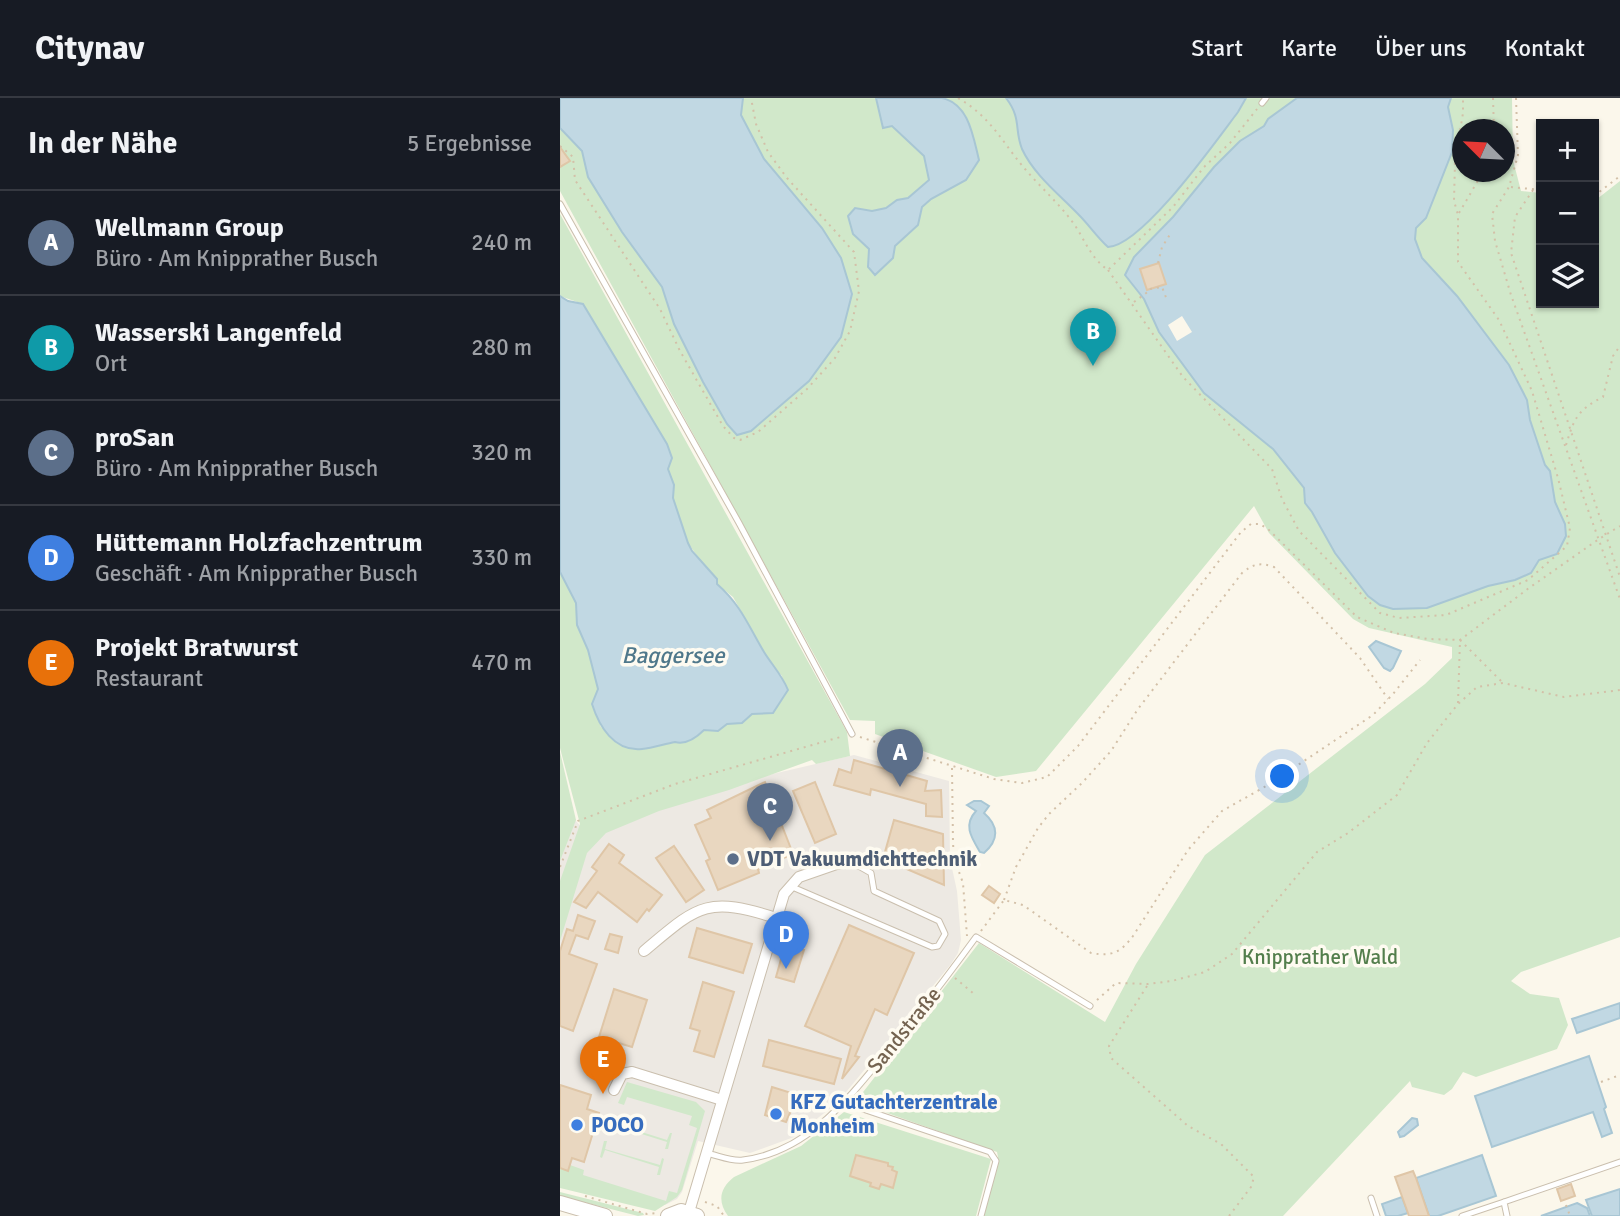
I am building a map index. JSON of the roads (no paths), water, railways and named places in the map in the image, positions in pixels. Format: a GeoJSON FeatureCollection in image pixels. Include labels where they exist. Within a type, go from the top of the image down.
{"type":"FeatureCollection","features":[{"type":"Feature","properties":{"kind":"street"},"geometry":{"type":"LineString","coordinates":[[666,1213],[693,1209],[706,1153],[784,894],[799,877],[848,860]]}},
{"type":"Feature","properties":{"kind":"street"},"geometry":{"type":"LineString","coordinates":[[643,951],[700,909],[725,905],[776,918]]}},
{"type":"Feature","properties":{"kind":"street"},"geometry":{"type":"LineString","coordinates":[[614,1090],[622,1074],[632,1072],[722,1100]]}},
{"type":"Feature","properties":{"kind":"street"},"geometry":{"type":"LineString","coordinates":[[560,1203],[605,1216]]}},
{"type":"Feature","properties":{"kind":"lane"},"geometry":{"type":"LineString","coordinates":[[560,204],[739,523],[852,734]]}},
{"type":"Feature","properties":{"kind":"lane"},"geometry":{"type":"LineString","coordinates":[[790,886],[932,947],[938,946],[945,934],[939,921],[874,891],[871,873],[848,860]]}},
{"type":"Feature","properties":{"kind":"lane","name":"Sandstraße"},"geometry":{"type":"LineString","coordinates":[[706,1153],[739,1161],[765,1156],[811,1132],[845,1103],[908,1027],[976,937],[1090,1006]]}},
{"type":"Feature","properties":{"kind":"lane"},"geometry":{"type":"LineString","coordinates":[[845,1103],[990,1152],[996,1161],[981,1216]]}},
{"type":"Feature","properties":{"kind":"lane"},"geometry":{"type":"LineString","coordinates":[[1462,1216],[1620,1161]]}},
{"type":"Feature","properties":{"kind":"lane"},"geometry":{"type":"LineString","coordinates":[[1371,1198],[1377,1216]]}},
{"type":"Feature","properties":{"kind":"lane"},"geometry":{"type":"LineString","coordinates":[[1504,1202],[1507,1216]]}},
{"type":"Feature","properties":{"kind":"water"},"geometry":{"type":"Polygon","coordinates":[[[560,98],[743,98],[741,115],[764,159],[822,228],[841,258],[852,294],[841,337],[809,381],[751,431],[737,435],[727,424],[674,324],[662,287],[622,232],[588,177],[582,151],[560,128],[560,98]]]}},
{"type":"Feature","properties":{"kind":"water"},"geometry":{"type":"Polygon","coordinates":[[[876,98],[942,98],[951,101],[968,122],[979,160],[966,180],[931,199],[922,207],[918,225],[895,246],[893,258],[875,275],[868,267],[869,249],[853,234],[848,216],[855,208],[872,211],[886,208],[897,200],[908,198],[929,180],[924,156],[892,126],[883,128],[876,98]]]}},
{"type":"Feature","properties":{"kind":"water"},"geometry":{"type":"Polygon","coordinates":[[[1006,98],[1246,98],[1178,190],[1140,230],[1122,242],[1108,247],[1040,176],[1027,158],[1020,142],[1014,112],[1006,98]]]}},
{"type":"Feature","properties":{"kind":"water"},"geometry":{"type":"Polygon","coordinates":[[[1297,98],[1451,98],[1448,107],[1452,125],[1452,152],[1426,218],[1416,228],[1415,239],[1422,258],[1457,296],[1509,365],[1527,400],[1530,420],[1545,465],[1550,471],[1555,502],[1565,524],[1566,536],[1557,554],[1539,560],[1531,573],[1427,608],[1393,609],[1380,605],[1368,596],[1335,553],[1305,503],[1304,488],[1273,449],[1204,393],[1159,332],[1144,299],[1125,275],[1134,257],[1173,217],[1214,167],[1240,141],[1264,126],[1268,119],[1297,98]]]}},
{"type":"Feature","properties":{"kind":"water","name":"Baggersee"},"geometry":{"type":"Polygon","coordinates":[[[560,296],[583,304],[667,444],[672,458],[668,469],[674,485],[673,498],[688,543],[738,608],[788,690],[773,713],[752,714],[742,723],[727,724],[718,731],[704,730],[687,741],[642,749],[632,749],[616,742],[599,721],[592,704],[598,689],[588,650],[577,625],[576,603],[560,572],[560,296]]]}},
{"type":"Feature","properties":{"kind":"water"},"geometry":{"type":"Polygon","coordinates":[[[1376,641],[1401,651],[1390,671],[1384,668],[1369,647],[1376,641]]]}},
{"type":"Feature","properties":{"kind":"water"},"geometry":{"type":"Polygon","coordinates":[[[981,801],[989,806],[984,813],[995,828],[995,838],[984,853],[980,852],[969,826],[976,811],[967,805],[981,801]]]}},
{"type":"Feature","properties":{"kind":"water"},"geometry":{"type":"Polygon","coordinates":[[[1620,1003],[1620,1018],[1577,1033],[1572,1019],[1620,1003]]]}},
{"type":"Feature","properties":{"kind":"water"},"geometry":{"type":"Polygon","coordinates":[[[1589,1056],[1612,1133],[1602,1137],[1593,1112],[1492,1147],[1475,1096],[1589,1056]]]}},
{"type":"Feature","properties":{"kind":"water"},"geometry":{"type":"Polygon","coordinates":[[[1412,1118],[1417,1119],[1418,1125],[1400,1137],[1398,1132],[1412,1118]]]}},
{"type":"Feature","properties":{"kind":"water"},"geometry":{"type":"Polygon","coordinates":[[[1482,1155],[1496,1196],[1438,1216],[1429,1216],[1416,1178],[1482,1155]]]}},
{"type":"Feature","properties":{"kind":"water"},"geometry":{"type":"Polygon","coordinates":[[[1620,1189],[1620,1216],[1592,1216],[1586,1200],[1620,1189]]]}},
{"type":"Feature","properties":{"kind":"water"},"geometry":{"type":"Polygon","coordinates":[[[1402,1197],[1408,1213],[1386,1216],[1382,1204],[1402,1197]]]}},
{"type":"Feature","properties":{"kind":"water"},"geometry":{"type":"Polygon","coordinates":[[[1577,1203],[1587,1208],[1590,1216],[1541,1216],[1577,1203]]]}},
{"type":"Feature","properties":{"kind":"place","name":"Wasserski Langenfeld"},"geometry":{"type":"Point","coordinates":[1093,366]}},
{"type":"Feature","properties":{"kind":"place","name":"Wellmann Group"},"geometry":{"type":"Point","coordinates":[900,787]}},
{"type":"Feature","properties":{"kind":"place","name":"proSan"},"geometry":{"type":"Point","coordinates":[770,841]}},
{"type":"Feature","properties":{"kind":"place","name":"VDT Vakuumdichttechnik"},"geometry":{"type":"Point","coordinates":[733,859]}},
{"type":"Feature","properties":{"kind":"place","name":"Hüttemann Holzfachzentrum"},"geometry":{"type":"Point","coordinates":[786,969]}},
{"type":"Feature","properties":{"kind":"place","name":"Projekt Bratwurst"},"geometry":{"type":"Point","coordinates":[603,1094]}},
{"type":"Feature","properties":{"kind":"place","name":"KFZ Gutachterzentrale Monheim"},"geometry":{"type":"Point","coordinates":[776,1114]}},
{"type":"Feature","properties":{"kind":"place","name":"POCO"},"geometry":{"type":"Point","coordinates":[577,1125]}},
{"type":"Feature","properties":{"kind":"park label","name":"Knipprather Wald"},"geometry":{"type":"Point","coordinates":[1320,957]}}]}
